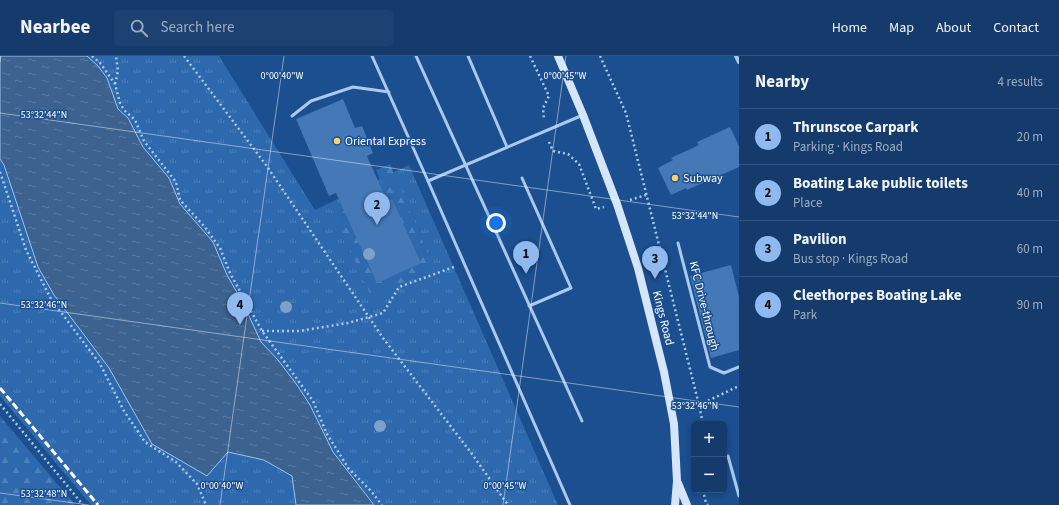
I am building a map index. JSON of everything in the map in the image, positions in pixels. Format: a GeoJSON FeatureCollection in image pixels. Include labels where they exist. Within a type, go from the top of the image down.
{"type":"FeatureCollection","features":[{"type":"Feature","properties":{"kind":"street","name":"Kings Road"},"geometry":{"type":"LineString","coordinates":[[558,56],[583,115],[617,204],[638,268],[664,372],[674,424],[677,480],[675,505]]}},
{"type":"Feature","properties":{"kind":"street"},"geometry":{"type":"LineString","coordinates":[[736,56],[739,62]]}},
{"type":"Feature","properties":{"kind":"street","name":"Kings Road"},"geometry":{"type":"LineString","coordinates":[[677,480],[687,505]]}},
{"type":"Feature","properties":{"kind":"lane"},"geometry":{"type":"LineString","coordinates":[[372,56],[570,505]]}},
{"type":"Feature","properties":{"kind":"lane"},"geometry":{"type":"LineString","coordinates":[[416,56],[582,421]]}},
{"type":"Feature","properties":{"kind":"lane"},"geometry":{"type":"LineString","coordinates":[[468,56],[507,147]]}},
{"type":"Feature","properties":{"kind":"lane"},"geometry":{"type":"LineString","coordinates":[[292,116],[311,101],[353,87],[388,92]]}},
{"type":"Feature","properties":{"kind":"lane"},"geometry":{"type":"LineString","coordinates":[[428,181],[583,115]]}},
{"type":"Feature","properties":{"kind":"lane"},"geometry":{"type":"LineString","coordinates":[[522,178],[571,288],[529,306]]}},
{"type":"Feature","properties":{"kind":"lane","name":"KFC Drive-through"},"geometry":{"type":"LineString","coordinates":[[678,244],[710,367],[724,373],[739,367]]}},
{"type":"Feature","properties":{"kind":"lane"},"geometry":{"type":"LineString","coordinates":[[728,456],[739,496]]}},
{"type":"Feature","properties":{"kind":"path"},"geometry":{"type":"LineString","coordinates":[[92,56],[101,64],[115,84],[120,103],[124,110],[135,120],[144,141],[176,182],[180,200],[204,226],[220,248],[230,273],[262,331],[313,401],[328,434],[349,469],[371,491],[382,505]]}},
{"type":"Feature","properties":{"kind":"path"},"geometry":{"type":"LineString","coordinates":[[115,84],[118,71],[116,56]]}},
{"type":"Feature","properties":{"kind":"path"},"geometry":{"type":"LineString","coordinates":[[184,56],[266,166],[383,338],[472,454],[508,505]]}},
{"type":"Feature","properties":{"kind":"path"},"geometry":{"type":"LineString","coordinates":[[530,56],[549,96],[543,108],[544,131],[553,151],[568,154],[579,164],[596,209],[646,195]]}},
{"type":"Feature","properties":{"kind":"path"},"geometry":{"type":"LineString","coordinates":[[600,56],[626,113],[699,405],[702,421]]}},
{"type":"Feature","properties":{"kind":"path"},"geometry":{"type":"LineString","coordinates":[[0,172],[26,250],[51,299],[100,364],[124,411],[144,442],[176,462],[187,473],[197,484],[206,505]]}},
{"type":"Feature","properties":{"kind":"path"},"geometry":{"type":"LineString","coordinates":[[262,331],[299,331],[348,323],[384,314],[399,287],[464,263]]}},
{"type":"Feature","properties":{"kind":"path"},"geometry":{"type":"LineString","coordinates":[[699,405],[739,386]]}},
{"type":"Feature","properties":{"kind":"path"},"geometry":{"type":"LineString","coordinates":[[0,404],[83,505]]}},
{"type":"Feature","properties":{"kind":"path"},"geometry":{"type":"LineString","coordinates":[[704,493],[706,503],[708,505]]}},
{"type":"Feature","properties":{"kind":"green space"},"geometry":{"type":"Polygon","coordinates":[[[0,56],[219,56],[315,210],[409,165],[558,505],[91,505],[0,396],[0,56]]]}},
{"type":"Feature","properties":{"kind":"green space"},"geometry":{"type":"Polygon","coordinates":[[[390,164],[434,269],[371,296],[331,207],[382,184],[376,170],[390,164]]]}},
{"type":"Feature","properties":{"kind":"green space"},"geometry":{"type":"Polygon","coordinates":[[[0,416],[75,505],[0,505],[0,416]]]}},
{"type":"Feature","properties":{"kind":"water"},"geometry":{"type":"Polygon","coordinates":[[[0,56],[87,56],[98,66],[107,78],[118,109],[128,118],[143,147],[169,178],[180,204],[213,242],[227,275],[243,303],[261,342],[278,360],[297,385],[310,405],[333,452],[374,505],[296,505],[292,476],[264,460],[228,452],[207,476],[152,444],[109,368],[54,295],[38,267],[4,165],[0,159],[0,56]]]}},
{"type":"Feature","properties":{"kind":"building"},"geometry":{"type":"Polygon","coordinates":[[[343,99],[355,128],[362,126],[373,153],[367,156],[387,201],[392,199],[421,263],[377,283],[336,193],[329,196],[296,119],[343,99]]]}},
{"type":"Feature","properties":{"kind":"building"},"geometry":{"type":"Polygon","coordinates":[[[730,127],[739,146],[739,167],[687,190],[686,188],[671,195],[658,168],[673,160],[671,158],[699,145],[697,142],[730,127]]]}},
{"type":"Feature","properties":{"kind":"building"},"geometry":{"type":"Polygon","coordinates":[[[731,265],[739,297],[739,350],[711,358],[690,276],[731,265]]]}},
{"type":"Feature","properties":{"kind":"railway"},"geometry":{"type":"LineString","coordinates":[[0,388],[98,505]]}},
{"type":"Feature","properties":{"kind":"place","name":"Oriental Express"},"geometry":{"type":"Point","coordinates":[337,141]}},
{"type":"Feature","properties":{"kind":"place","name":"Subway"},"geometry":{"type":"Point","coordinates":[675,178]}},
{"type":"Feature","properties":{"kind":"place","name":"Boating Lake public toilets"},"geometry":{"type":"Point","coordinates":[377,225]}},
{"type":"Feature","properties":{"kind":"place","name":"Thrunscoe Carpark"},"geometry":{"type":"Point","coordinates":[526,274]}},
{"type":"Feature","properties":{"kind":"place","name":"Pavilion"},"geometry":{"type":"Point","coordinates":[655,279]}},
{"type":"Feature","properties":{"kind":"place","name":"Cleethorpes Boating Lake"},"geometry":{"type":"Point","coordinates":[240,325]}}]}
